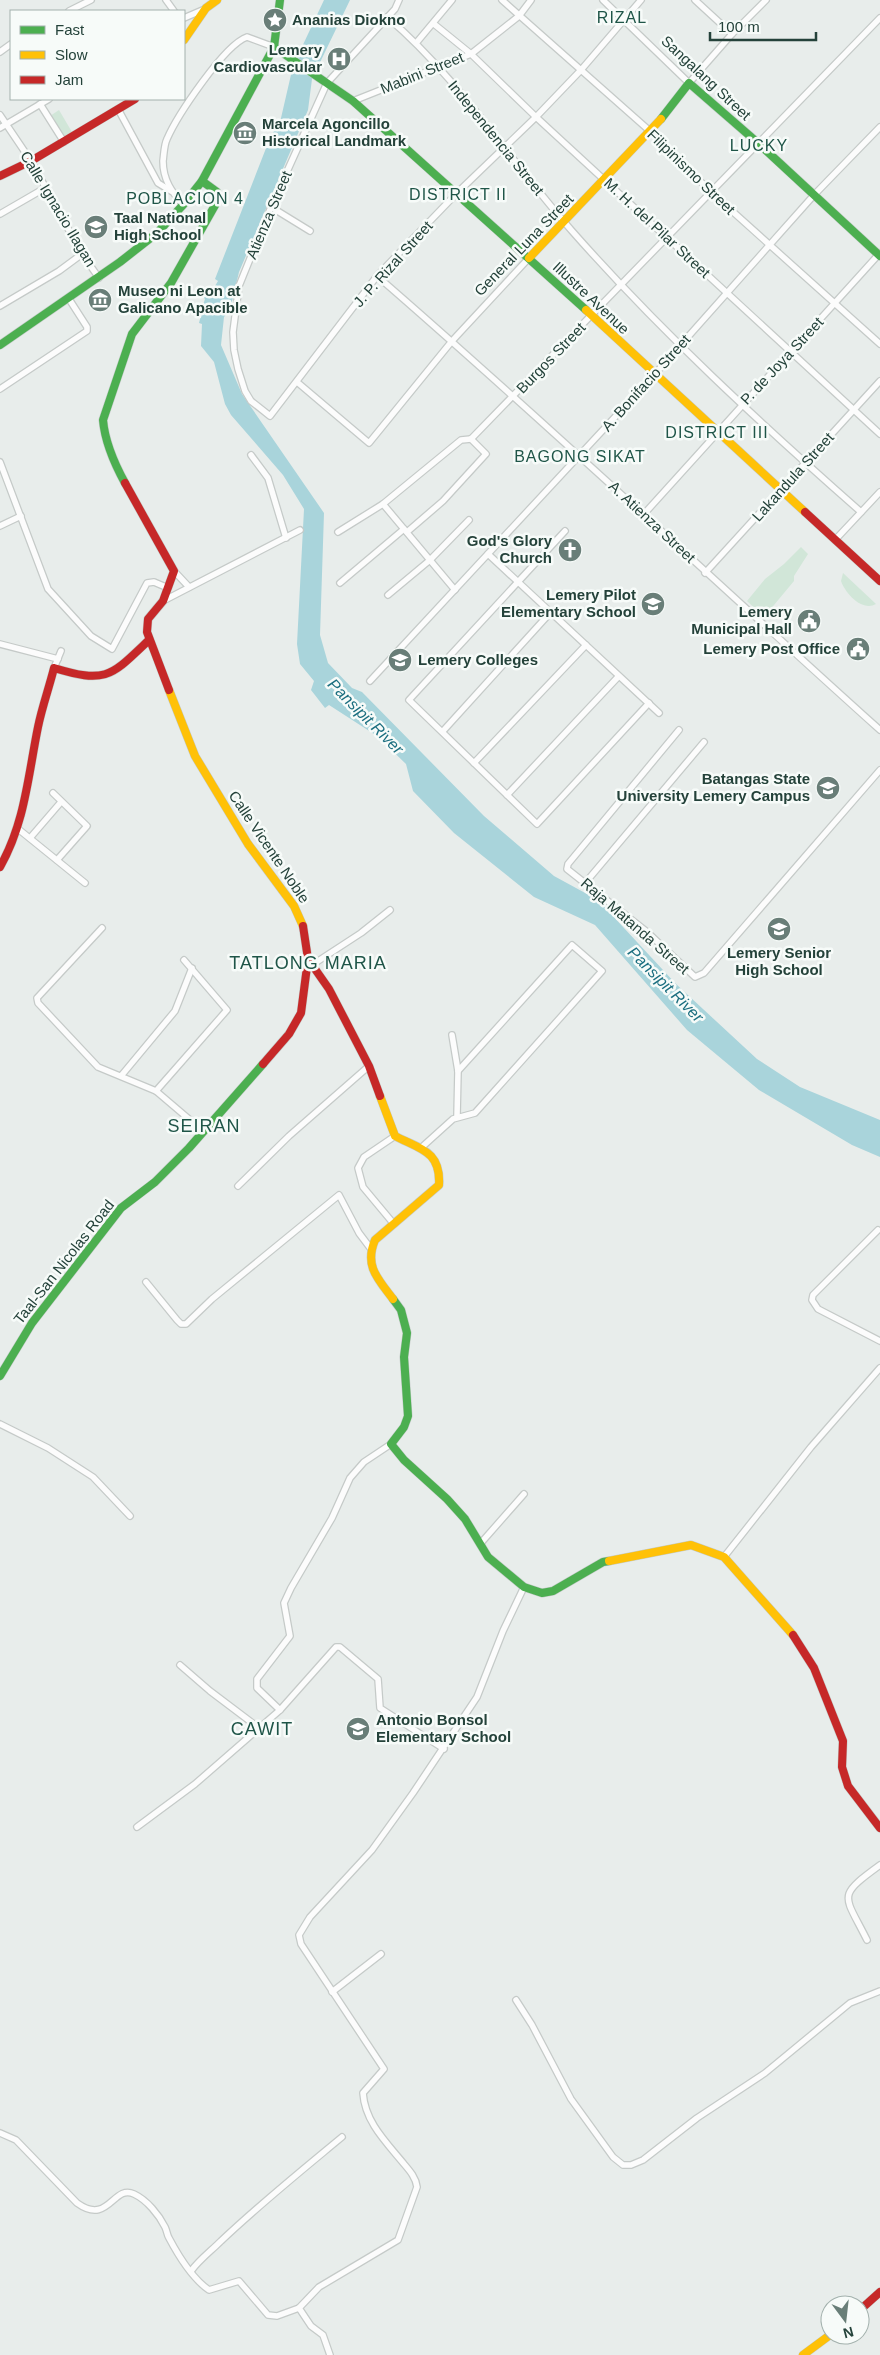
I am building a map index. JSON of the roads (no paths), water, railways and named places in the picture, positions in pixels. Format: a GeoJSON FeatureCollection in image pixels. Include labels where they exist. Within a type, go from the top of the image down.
{"type":"FeatureCollection","features":[{"type":"Feature","properties":{"kind":"main road"},"geometry":{"type":"LineString","coordinates":[[185,39],[206,8],[217,0]]}},
{"type":"Feature","properties":{"kind":"main road"},"geometry":{"type":"LineString","coordinates":[[0,345],[99,278],[157,233],[183,205],[202,181],[274,47],[280,0]]}},
{"type":"Feature","properties":{"kind":"main road","name":"Illustre Avenue"},"geometry":{"type":"LineString","coordinates":[[274,47],[353,101],[457,193],[654,376],[880,581]]}},
{"type":"Feature","properties":{"kind":"main road","name":"General Luna Street"},"geometry":{"type":"LineString","coordinates":[[528,258],[607,180],[651,132],[689,83]]}},
{"type":"Feature","properties":{"kind":"main road","name":"Sangalang Street"},"geometry":{"type":"LineString","coordinates":[[689,83],[758,143],[879,255]]}},
{"type":"Feature","properties":{"kind":"main road"},"geometry":{"type":"LineString","coordinates":[[0,176],[31,161],[133,100]]}},
{"type":"Feature","properties":{"kind":"main road"},"geometry":{"type":"LineString","coordinates":[[174,571],[113,460],[104,433],[102,420],[132,334],[171,283],[218,200],[217,192],[202,181]]}},
{"type":"Feature","properties":{"kind":"main road","name":"Calle Vicente Noble"},"geometry":{"type":"LineString","coordinates":[[174,571],[163,601],[148,619],[149,640],[159,661],[195,756],[248,844],[294,906],[304,927],[310,962],[329,989],[369,1066],[395,1136]]}},
{"type":"Feature","properties":{"kind":"main road"},"geometry":{"type":"LineString","coordinates":[[0,867],[13,842],[29,786],[38,727],[54,668],[86,678],[114,673],[149,640]]}},
{"type":"Feature","properties":{"kind":"main road","name":"Taal-San Nicolas Road"},"geometry":{"type":"LineString","coordinates":[[0,1376],[32,1323],[121,1208],[155,1182],[289,1034],[301,1013],[310,962]]}},
{"type":"Feature","properties":{"kind":"main road"},"geometry":{"type":"LineString","coordinates":[[395,1136],[422,1147],[431,1155],[438,1166],[438,1185],[374,1241],[371,1249],[372,1272],[401,1310],[406,1322],[404,1356],[408,1416],[404,1427],[391,1444],[404,1460],[447,1499],[464,1519],[488,1557],[524,1587],[542,1593],[554,1591],[603,1562],[691,1545],[724,1557],[790,1630],[814,1668],[843,1742],[842,1767],[848,1786],[880,1828]]}},
{"type":"Feature","properties":{"kind":"main road"},"geometry":{"type":"LineString","coordinates":[[870,2301],[880,2292]]}},
{"type":"Feature","properties":{"kind":"main road"},"geometry":{"type":"LineString","coordinates":[[803,2355],[820,2342]]}},
{"type":"Feature","properties":{"kind":"street"},"geometry":{"type":"LineString","coordinates":[[71,10],[91,0]]}},
{"type":"Feature","properties":{"kind":"street","name":"Atienza Street"},"geometry":{"type":"LineString","coordinates":[[297,382],[270,416],[257,408],[245,391],[234,350],[235,310],[239,286],[325,81],[387,17],[399,0]]}},
{"type":"Feature","properties":{"kind":"street"},"geometry":{"type":"LineString","coordinates":[[416,42],[434,24],[452,0]]}},
{"type":"Feature","properties":{"kind":"street","name":"Filipinismo Street"},"geometry":{"type":"LineString","coordinates":[[502,0],[651,132],[712,193],[768,245],[880,344]]}},
{"type":"Feature","properties":{"kind":"street","name":"Mabini Street"},"geometry":{"type":"LineString","coordinates":[[353,101],[471,54],[519,16],[531,0]]}},
{"type":"Feature","properties":{"kind":"street","name":"Sangalang Street"},"geometry":{"type":"LineString","coordinates":[[603,0],[624,18],[689,83]]}},
{"type":"Feature","properties":{"kind":"street","name":"J. P. Rizal Street"},"geometry":{"type":"LineString","coordinates":[[297,382],[377,276],[457,193],[536,117],[581,70],[641,0]]}},
{"type":"Feature","properties":{"kind":"street"},"geometry":{"type":"LineString","coordinates":[[695,0],[732,34]]}},
{"type":"Feature","properties":{"kind":"street","name":"General Luna Street"},"geometry":{"type":"LineString","coordinates":[[689,83],[732,34],[766,0]]}},
{"type":"Feature","properties":{"kind":"street"},"geometry":{"type":"LineString","coordinates":[[185,18],[206,8]]}},
{"type":"Feature","properties":{"kind":"street","name":"Independencia Street"},"geometry":{"type":"LineString","coordinates":[[387,17],[416,42],[439,67],[564,222],[620,285],[680,347],[861,512]]}},
{"type":"Feature","properties":{"kind":"street","name":"Burgos Street"},"geometry":{"type":"LineString","coordinates":[[338,532],[383,504],[461,440],[471,439],[880,18]]}},
{"type":"Feature","properties":{"kind":"street","name":"M. H. del Pilar Street"},"geometry":{"type":"LineString","coordinates":[[434,24],[471,54],[536,117],[607,180],[727,294],[792,351],[880,434]]}},
{"type":"Feature","properties":{"kind":"street"},"geometry":{"type":"LineString","coordinates":[[183,205],[171,191],[164,175],[163,163],[167,139],[212,69],[242,39],[251,38],[274,47]]}},
{"type":"Feature","properties":{"kind":"street"},"geometry":{"type":"LineString","coordinates":[[2,127],[47,100]]}},
{"type":"Feature","properties":{"kind":"street"},"geometry":{"type":"LineString","coordinates":[[40,104],[64,142]]}},
{"type":"Feature","properties":{"kind":"street"},"geometry":{"type":"LineString","coordinates":[[118,109],[158,183],[171,191]]}},
{"type":"Feature","properties":{"kind":"street","name":"Calle Ignacio Ilagan"},"geometry":{"type":"LineString","coordinates":[[0,115],[2,127],[31,161],[82,254],[99,278]]}},
{"type":"Feature","properties":{"kind":"street","name":"A. Bonifacio Street"},"geometry":{"type":"LineString","coordinates":[[370,681],[654,376],[814,195],[880,127]]}},
{"type":"Feature","properties":{"kind":"street"},"geometry":{"type":"LineString","coordinates":[[0,214],[45,188]]}},
{"type":"Feature","properties":{"kind":"street"},"geometry":{"type":"LineString","coordinates":[[271,207],[310,232]]}},
{"type":"Feature","properties":{"kind":"street"},"geometry":{"type":"LineString","coordinates":[[0,306],[59,271],[82,254]]}},
{"type":"Feature","properties":{"kind":"street","name":"P. de Joya Street"},"geometry":{"type":"LineString","coordinates":[[644,514],[716,432],[879,255]]}},
{"type":"Feature","properties":{"kind":"street","name":"General Luna Street"},"geometry":{"type":"LineString","coordinates":[[297,382],[369,443],[452,341],[528,258]]}},
{"type":"Feature","properties":{"kind":"street","name":"A. Atienza Street"},"geometry":{"type":"LineString","coordinates":[[377,276],[514,396],[644,514],[705,573],[880,730]]}},
{"type":"Feature","properties":{"kind":"street"},"geometry":{"type":"LineString","coordinates":[[0,389],[87,331],[87,327],[69,298]]}},
{"type":"Feature","properties":{"kind":"street","name":"Lakandula Street"},"geometry":{"type":"LineString","coordinates":[[705,573],[782,491],[880,381]]}},
{"type":"Feature","properties":{"kind":"street"},"geometry":{"type":"LineString","coordinates":[[340,584],[443,501],[486,454],[471,439]]}},
{"type":"Feature","properties":{"kind":"street"},"geometry":{"type":"LineString","coordinates":[[252,455],[268,478],[286,538]]}},
{"type":"Feature","properties":{"kind":"street"},"geometry":{"type":"LineString","coordinates":[[1,465],[48,589],[91,636],[112,648],[148,583],[154,582],[168,588]]}},
{"type":"Feature","properties":{"kind":"street"},"geometry":{"type":"LineString","coordinates":[[835,540],[880,492]]}},
{"type":"Feature","properties":{"kind":"street"},"geometry":{"type":"LineString","coordinates":[[383,504],[455,590]]}},
{"type":"Feature","properties":{"kind":"street"},"geometry":{"type":"LineString","coordinates":[[0,526],[21,516]]}},
{"type":"Feature","properties":{"kind":"street"},"geometry":{"type":"LineString","coordinates":[[388,595],[430,560],[469,520]]}},
{"type":"Feature","properties":{"kind":"street"},"geometry":{"type":"LineString","coordinates":[[163,601],[300,530]]}},
{"type":"Feature","properties":{"kind":"street"},"geometry":{"type":"LineString","coordinates":[[565,531],[409,700],[537,824],[648,703]]}},
{"type":"Feature","properties":{"kind":"street"},"geometry":{"type":"LineString","coordinates":[[488,554],[659,713]]}},
{"type":"Feature","properties":{"kind":"street"},"geometry":{"type":"LineString","coordinates":[[174,571],[189,587]]}},
{"type":"Feature","properties":{"kind":"street"},"geometry":{"type":"LineString","coordinates":[[443,731],[550,613]]}},
{"type":"Feature","properties":{"kind":"street"},"geometry":{"type":"LineString","coordinates":[[0,644],[58,659]]}},
{"type":"Feature","properties":{"kind":"street"},"geometry":{"type":"LineString","coordinates":[[474,763],[586,645]]}},
{"type":"Feature","properties":{"kind":"street"},"geometry":{"type":"LineString","coordinates":[[54,668],[61,651]]}},
{"type":"Feature","properties":{"kind":"street"},"geometry":{"type":"LineString","coordinates":[[507,795],[618,676]]}},
{"type":"Feature","properties":{"kind":"street","name":"Raja Matanda Street"},"geometry":{"type":"LineString","coordinates":[[680,730],[568,864],[567,869],[586,882],[647,932],[695,977],[704,973],[880,770]]}},
{"type":"Feature","properties":{"kind":"street"},"geometry":{"type":"LineString","coordinates":[[586,882],[704,742]]}},
{"type":"Feature","properties":{"kind":"street"},"geometry":{"type":"LineString","coordinates":[[52,794],[87,826],[57,860]]}},
{"type":"Feature","properties":{"kind":"street"},"geometry":{"type":"LineString","coordinates":[[30,838],[61,802]]}},
{"type":"Feature","properties":{"kind":"street"},"geometry":{"type":"LineString","coordinates":[[17,828],[85,883]]}},
{"type":"Feature","properties":{"kind":"street"},"geometry":{"type":"LineString","coordinates":[[310,962],[361,933],[390,910]]}},
{"type":"Feature","properties":{"kind":"street"},"geometry":{"type":"LineString","coordinates":[[102,928],[38,998],[38,1003],[98,1067],[156,1091],[203,1131]]}},
{"type":"Feature","properties":{"kind":"street"},"geometry":{"type":"LineString","coordinates":[[422,1147],[457,1116],[472,1116],[482,1107],[602,971],[572,945],[458,1071]]}},
{"type":"Feature","properties":{"kind":"street"},"geometry":{"type":"LineString","coordinates":[[156,1091],[227,1010],[184,960]]}},
{"type":"Feature","properties":{"kind":"street"},"geometry":{"type":"LineString","coordinates":[[121,1076],[175,1012],[192,968]]}},
{"type":"Feature","properties":{"kind":"street"},"geometry":{"type":"LineString","coordinates":[[452,1035],[458,1071],[457,1116]]}},
{"type":"Feature","properties":{"kind":"street"},"geometry":{"type":"LineString","coordinates":[[238,1186],[289,1136],[369,1066]]}},
{"type":"Feature","properties":{"kind":"street"},"geometry":{"type":"LineString","coordinates":[[393,1223],[363,1187],[358,1168],[364,1157],[395,1136]]}},
{"type":"Feature","properties":{"kind":"street"},"geometry":{"type":"LineString","coordinates":[[146,1282],[177,1320],[181,1324],[186,1324],[212,1299],[339,1195],[359,1233],[371,1249]]}},
{"type":"Feature","properties":{"kind":"street"},"geometry":{"type":"LineString","coordinates":[[878,1230],[813,1296],[812,1300],[818,1310],[880,1341]]}},
{"type":"Feature","properties":{"kind":"street"},"geometry":{"type":"LineString","coordinates":[[724,1557],[811,1448],[880,1368]]}},
{"type":"Feature","properties":{"kind":"street"},"geometry":{"type":"LineString","coordinates":[[0,1424],[48,1448],[93,1477],[130,1516]]}},
{"type":"Feature","properties":{"kind":"street"},"geometry":{"type":"LineString","coordinates":[[280,1710],[257,1688],[256,1683],[257,1679],[290,1636],[284,1604],[332,1518],[350,1478],[364,1462],[391,1444]]}},
{"type":"Feature","properties":{"kind":"street"},"geometry":{"type":"LineString","coordinates":[[480,1544],[524,1494]]}},
{"type":"Feature","properties":{"kind":"street"},"geometry":{"type":"LineString","coordinates":[[0,2133],[16,2140],[77,2203],[87,2210],[102,2210],[122,2194],[134,2194],[150,2206],[202,2285],[209,2290],[239,2281],[268,2315],[277,2316],[299,2308],[319,2287],[398,2240],[417,2187],[416,2180],[369,2119],[363,2093],[384,2069],[300,1944],[299,1935],[310,1917],[372,1850],[444,1749],[477,1697],[503,1631],[524,1587]]}},
{"type":"Feature","properties":{"kind":"street"},"geometry":{"type":"LineString","coordinates":[[137,1827],[195,1784],[280,1710],[336,1647],[340,1647],[378,1679],[380,1708],[444,1749]]}},
{"type":"Feature","properties":{"kind":"street"},"geometry":{"type":"LineString","coordinates":[[180,1665],[210,1691],[259,1728]]}},
{"type":"Feature","properties":{"kind":"street"},"geometry":{"type":"LineString","coordinates":[[866,1940],[848,1900],[848,1891],[880,1864]]}},
{"type":"Feature","properties":{"kind":"street"},"geometry":{"type":"LineString","coordinates":[[332,1992],[381,1954]]}},
{"type":"Feature","properties":{"kind":"street"},"geometry":{"type":"LineString","coordinates":[[516,2000],[532,2025],[571,2099],[613,2157],[622,2165],[631,2165],[643,2160],[697,2118],[765,2073],[850,2003],[880,1991]]}},
{"type":"Feature","properties":{"kind":"street"},"geometry":{"type":"LineString","coordinates":[[191,2271],[204,2255],[250,2212],[342,2137]]}},
{"type":"Feature","properties":{"kind":"street"},"geometry":{"type":"LineString","coordinates":[[299,2308],[311,2326],[323,2335],[330,2355]]}},
{"type":"Feature","properties":{"kind":"water","name":"Pansipit River"},"geometry":{"type":"Polygon","coordinates":[[[324,0],[350,0],[312,79],[308,110],[239,272],[230,310],[224,317],[221,345],[242,394],[324,513],[320,635],[328,663],[352,688],[362,692],[484,816],[554,876],[598,900],[676,984],[757,1059],[800,1087],[880,1120],[880,1157],[852,1145],[759,1090],[687,1030],[595,925],[534,897],[454,833],[413,791],[406,764],[377,736],[329,705],[325,708],[311,690],[314,681],[300,664],[297,644],[304,509],[283,475],[231,415],[225,404],[214,362],[201,346],[202,324],[199,323],[202,311],[206,307],[203,305],[205,295],[209,296],[218,281],[215,279],[270,138],[281,118],[293,66],[324,0]]]}},
{"type":"Feature","properties":{"kind":"place","name":"Ananias Diokno"},"geometry":{"type":"Point","coordinates":[275,20]}},
{"type":"Feature","properties":{"kind":"place","name":"Lemery Cardiovascular"},"geometry":{"type":"Point","coordinates":[339,59]}},
{"type":"Feature","properties":{"kind":"place","name":"Marcela Agoncillo Historical Landmark"},"geometry":{"type":"Point","coordinates":[245,133]}},
{"type":"Feature","properties":{"kind":"place","name":"Taal National High School"},"geometry":{"type":"Point","coordinates":[96,227]}},
{"type":"Feature","properties":{"kind":"place","name":"Museo ni Leon at Galicano Apacible"},"geometry":{"type":"Point","coordinates":[100,300]}},
{"type":"Feature","properties":{"kind":"place","name":"God's Glory Church"},"geometry":{"type":"Point","coordinates":[570,550]}},
{"type":"Feature","properties":{"kind":"place","name":"Lemery Pilot Elementary School"},"geometry":{"type":"Point","coordinates":[653,604]}},
{"type":"Feature","properties":{"kind":"place","name":"Lemery Municipal Hall"},"geometry":{"type":"Point","coordinates":[809,621]}},
{"type":"Feature","properties":{"kind":"place","name":"Lemery Post Office"},"geometry":{"type":"Point","coordinates":[858,649]}},
{"type":"Feature","properties":{"kind":"place","name":"Lemery Colleges"},"geometry":{"type":"Point","coordinates":[400,660]}},
{"type":"Feature","properties":{"kind":"place","name":"Batangas State University Lemery Campus"},"geometry":{"type":"Point","coordinates":[828,788]}},
{"type":"Feature","properties":{"kind":"place","name":"Lemery Senior High School"},"geometry":{"type":"Point","coordinates":[779,929]}},
{"type":"Feature","properties":{"kind":"place","name":"Antonio Bonsol Elementary School"},"geometry":{"type":"Point","coordinates":[358,1729]}},
{"type":"Feature","properties":{"kind":"district","name":"RIZAL"},"geometry":{"type":"Point","coordinates":[622,17]}},
{"type":"Feature","properties":{"kind":"district","name":"LUCKY"},"geometry":{"type":"Point","coordinates":[759,145]}},
{"type":"Feature","properties":{"kind":"district","name":"DISTRICT II"},"geometry":{"type":"Point","coordinates":[458,194]}},
{"type":"Feature","properties":{"kind":"district","name":"POBLACION 4"},"geometry":{"type":"Point","coordinates":[185,198]}},
{"type":"Feature","properties":{"kind":"district","name":"DISTRICT III"},"geometry":{"type":"Point","coordinates":[717,432]}},
{"type":"Feature","properties":{"kind":"district","name":"BAGONG SIKAT"},"geometry":{"type":"Point","coordinates":[580,456]}},
{"type":"Feature","properties":{"kind":"district","name":"TATLONG MARIA"},"geometry":{"type":"Point","coordinates":[308,963]}},
{"type":"Feature","properties":{"kind":"district","name":"SEIRAN"},"geometry":{"type":"Point","coordinates":[204,1126]}},
{"type":"Feature","properties":{"kind":"district","name":"CAWIT"},"geometry":{"type":"Point","coordinates":[262,1729]}}]}
